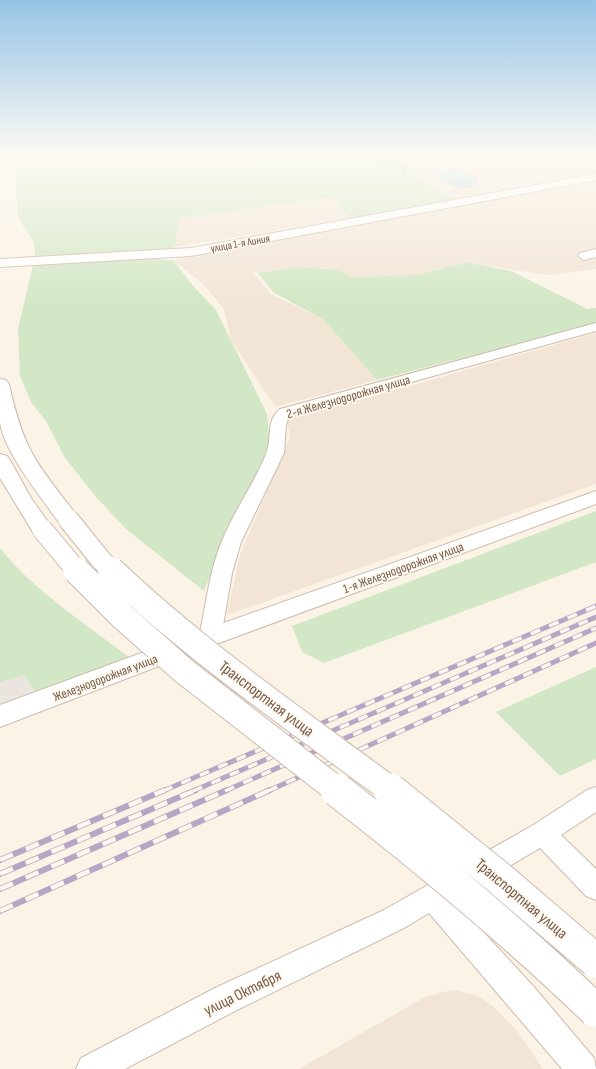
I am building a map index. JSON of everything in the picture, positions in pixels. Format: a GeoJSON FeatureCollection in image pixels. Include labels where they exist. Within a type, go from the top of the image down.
{"type":"FeatureCollection","features":[{"type":"Feature","properties":{"kind":"street","name":"улица 1-я Линия"},"geometry":{"type":"LineString","coordinates":[[0,263],[191,252],[451,204]]}},
{"type":"Feature","properties":{"kind":"street","name":"2-я Железнодорожная улица"},"geometry":{"type":"LineString","coordinates":[[210,637],[222,573],[231,542],[275,453],[277,444],[277,421],[280,416],[286,412],[596,326]]}},
{"type":"Feature","properties":{"kind":"street","name":"Транспортная улица"},"geometry":{"type":"LineString","coordinates":[[0,384],[7,417],[21,451],[40,481],[101,560],[146,603],[215,659],[399,796],[505,883],[596,961]]}},
{"type":"Feature","properties":{"kind":"street","name":"Транспортная улица"},"geometry":{"type":"LineString","coordinates":[[0,460],[21,498],[42,529],[75,569],[123,617],[184,671],[368,814],[471,898],[539,956],[596,1011]]}},
{"type":"Feature","properties":{"kind":"street","name":"1-я Железнодорожная улица"},"geometry":{"type":"LineString","coordinates":[[210,637],[596,497]]}},
{"type":"Feature","properties":{"kind":"street","name":"Железнодорожная улица"},"geometry":{"type":"LineString","coordinates":[[0,716],[210,637]]}},
{"type":"Feature","properties":{"kind":"street","name":"улица Октября"},"geometry":{"type":"LineString","coordinates":[[92,1069],[226,999],[394,919],[544,832],[596,798]]}},
{"type":"Feature","properties":{"kind":"street"},"geometry":{"type":"LineString","coordinates":[[544,832],[550,841],[596,887]]}},
{"type":"Feature","properties":{"kind":"street"},"geometry":{"type":"LineString","coordinates":[[432,896],[523,998],[583,1069]]}},
{"type":"Feature","properties":{"kind":"shaded area"},"geometry":{"type":"Polygon","coordinates":[[[283,204],[339,204],[350,218],[175,247],[180,218],[283,204]]]}},
{"type":"Feature","properties":{"kind":"shaded area"},"geometry":{"type":"Polygon","coordinates":[[[470,204],[596,204],[596,269],[547,275],[467,262],[418,275],[351,277],[340,270],[298,267],[253,273],[272,295],[323,319],[377,380],[275,407],[231,340],[224,309],[202,283],[173,260],[470,204]]]}},
{"type":"Feature","properties":{"kind":"shaded area"},"geometry":{"type":"Polygon","coordinates":[[[596,333],[596,484],[227,615],[240,555],[290,436],[287,421],[294,416],[381,394],[596,333]]]}},
{"type":"Feature","properties":{"kind":"shaded area"},"geometry":{"type":"Polygon","coordinates":[[[23,675],[36,692],[0,706],[0,682],[23,675]]]}},
{"type":"Feature","properties":{"kind":"shaded area"},"geometry":{"type":"Polygon","coordinates":[[[452,990],[476,995],[493,1006],[518,1032],[543,1069],[299,1069],[425,997],[452,990]]]}},
{"type":"Feature","properties":{"kind":"green space"},"geometry":{"type":"Polygon","coordinates":[[[17,204],[283,204],[180,218],[175,247],[161,250],[35,256],[34,242],[18,218],[17,204]]]}},
{"type":"Feature","properties":{"kind":"green space"},"geometry":{"type":"Polygon","coordinates":[[[339,204],[428,204],[350,218],[339,204]]]}},
{"type":"Feature","properties":{"kind":"green space"},"geometry":{"type":"Polygon","coordinates":[[[152,259],[173,260],[194,287],[216,310],[267,414],[270,444],[223,544],[204,591],[126,529],[97,498],[65,458],[46,421],[31,402],[20,376],[18,329],[33,265],[152,259]]]}},
{"type":"Feature","properties":{"kind":"green space"},"geometry":{"type":"Polygon","coordinates":[[[467,262],[511,271],[587,309],[596,308],[596,323],[377,380],[323,319],[274,293],[258,273],[298,267],[340,270],[351,277],[418,275],[467,262]]]}},
{"type":"Feature","properties":{"kind":"green space"},"geometry":{"type":"Polygon","coordinates":[[[596,511],[596,562],[324,663],[302,652],[292,626],[596,511]]]}},
{"type":"Feature","properties":{"kind":"green space"},"geometry":{"type":"Polygon","coordinates":[[[0,548],[29,579],[45,593],[130,658],[36,692],[23,675],[0,682],[0,548]]]}},
{"type":"Feature","properties":{"kind":"green space"},"geometry":{"type":"Polygon","coordinates":[[[596,667],[596,759],[560,776],[496,712],[596,667]]]}},
{"type":"Feature","properties":{"kind":"railway"},"geometry":{"type":"LineString","coordinates":[[163,791],[596,606]]}},
{"type":"Feature","properties":{"kind":"railway"},"geometry":{"type":"LineString","coordinates":[[193,791],[596,617]]}},
{"type":"Feature","properties":{"kind":"railway"},"geometry":{"type":"LineString","coordinates":[[225,791],[596,628]]}},
{"type":"Feature","properties":{"kind":"railway"},"geometry":{"type":"LineString","coordinates":[[268,791],[596,643]]}},
{"type":"Feature","properties":{"kind":"railway"},"geometry":{"type":"LineString","coordinates":[[0,860],[165,790]]}},
{"type":"Feature","properties":{"kind":"railway"},"geometry":{"type":"LineString","coordinates":[[0,874],[196,790]]}},
{"type":"Feature","properties":{"kind":"railway"},"geometry":{"type":"LineString","coordinates":[[0,889],[227,790]]}},
{"type":"Feature","properties":{"kind":"railway"},"geometry":{"type":"LineString","coordinates":[[0,911],[270,790]]}}]}
